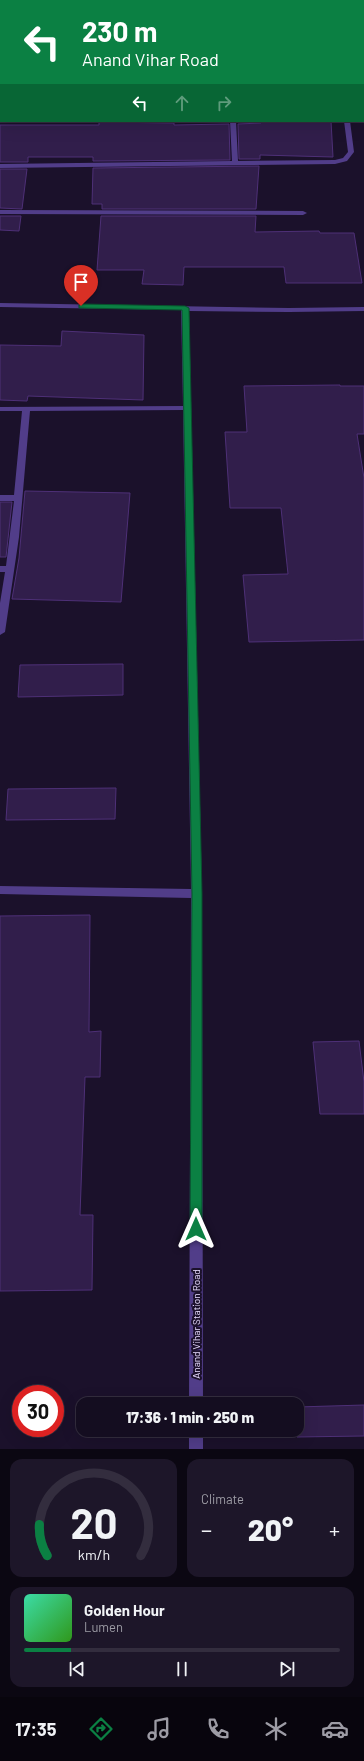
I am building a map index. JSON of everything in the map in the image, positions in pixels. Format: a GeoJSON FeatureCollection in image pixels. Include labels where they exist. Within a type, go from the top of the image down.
{"type":"FeatureCollection","features":[{"type":"Feature","properties":{"kind":"street"},"geometry":{"type":"LineString","coordinates":[[233,122],[235,163]]}},
{"type":"Feature","properties":{"kind":"street"},"geometry":{"type":"LineString","coordinates":[[0,166],[334,162],[345,160],[352,152],[347,122]]}},
{"type":"Feature","properties":{"kind":"street"},"geometry":{"type":"LineString","coordinates":[[0,212],[303,213]]}},
{"type":"Feature","properties":{"kind":"street"},"geometry":{"type":"LineString","coordinates":[[0,305],[364,309]]}},
{"type":"Feature","properties":{"kind":"street","name":"Anand Vihar Station Road"},"geometry":{"type":"LineString","coordinates":[[185,308],[197,894],[196,1397]]}},
{"type":"Feature","properties":{"kind":"street"},"geometry":{"type":"LineString","coordinates":[[0,409],[187,408]]}},
{"type":"Feature","properties":{"kind":"street"},"geometry":{"type":"LineString","coordinates":[[0,632],[11,569],[26,409]]}},
{"type":"Feature","properties":{"kind":"street"},"geometry":{"type":"LineString","coordinates":[[0,498],[18,498]]}},
{"type":"Feature","properties":{"kind":"street"},"geometry":{"type":"LineString","coordinates":[[0,569],[11,569]]}},
{"type":"Feature","properties":{"kind":"street"},"geometry":{"type":"LineString","coordinates":[[0,890],[197,894]]}},
{"type":"Feature","properties":{"kind":"street"},"geometry":{"type":"LineString","coordinates":[[196,1437],[196,1449]]}},
{"type":"Feature","properties":{"kind":"building"},"geometry":{"type":"Polygon","coordinates":[[[99,122],[174,123],[174,125],[229,124],[230,160],[93,161],[93,157],[28,157],[28,162],[0,162],[0,125],[99,125],[99,122]]]}},
{"type":"Feature","properties":{"kind":"building"},"geometry":{"type":"Polygon","coordinates":[[[331,122],[333,157],[260,155],[260,159],[239,159],[238,124],[331,122]]]}},
{"type":"Feature","properties":{"kind":"building"},"geometry":{"type":"Polygon","coordinates":[[[259,166],[256,209],[102,209],[102,204],[92,204],[93,168],[259,166]]]}},
{"type":"Feature","properties":{"kind":"building"},"geometry":{"type":"Polygon","coordinates":[[[0,169],[27,169],[22,209],[0,208],[0,169]]]}},
{"type":"Feature","properties":{"kind":"building"},"geometry":{"type":"Polygon","coordinates":[[[0,216],[21,216],[19,231],[0,230],[0,216]]]}},
{"type":"Feature","properties":{"kind":"building"},"geometry":{"type":"Polygon","coordinates":[[[101,216],[256,216],[255,232],[319,231],[320,233],[354,233],[362,283],[286,283],[284,267],[184,267],[183,285],[142,284],[144,270],[97,270],[101,216]]]}},
{"type":"Feature","properties":{"kind":"building"},"geometry":{"type":"Polygon","coordinates":[[[62,331],[144,335],[143,400],[28,396],[27,401],[0,400],[0,345],[61,346],[62,331]]]}},
{"type":"Feature","properties":{"kind":"building"},"geometry":{"type":"Polygon","coordinates":[[[244,386],[364,386],[364,434],[357,434],[364,478],[364,640],[249,642],[243,575],[288,574],[281,508],[230,508],[225,432],[247,432],[244,386]]]}},
{"type":"Feature","properties":{"kind":"building"},"geometry":{"type":"Polygon","coordinates":[[[25,491],[130,493],[121,602],[12,599],[19,558],[25,491]]]}},
{"type":"Feature","properties":{"kind":"building"},"geometry":{"type":"Polygon","coordinates":[[[0,502],[12,502],[6,557],[0,557],[0,502]]]}},
{"type":"Feature","properties":{"kind":"building"},"geometry":{"type":"Polygon","coordinates":[[[123,664],[123,695],[18,697],[20,665],[123,664]]]}},
{"type":"Feature","properties":{"kind":"building"},"geometry":{"type":"Polygon","coordinates":[[[116,788],[115,819],[6,820],[8,789],[116,788]]]}},
{"type":"Feature","properties":{"kind":"building"},"geometry":{"type":"Polygon","coordinates":[[[90,915],[89,1032],[101,1031],[100,1077],[85,1077],[80,1215],[93,1215],[92,1290],[0,1291],[0,916],[90,915]]]}},
{"type":"Feature","properties":{"kind":"building"},"geometry":{"type":"Polygon","coordinates":[[[359,1041],[364,1082],[364,1114],[320,1114],[313,1042],[359,1041]]]}},
{"type":"Feature","properties":{"kind":"building"},"geometry":{"type":"Polygon","coordinates":[[[364,1405],[364,1436],[304,1437],[304,1407],[364,1405]]]}},
{"type":"Feature","properties":{"kind":"route"},"geometry":{"type":"LineString","coordinates":[[81,306],[185,308],[197,894],[196,1229]]}}]}
